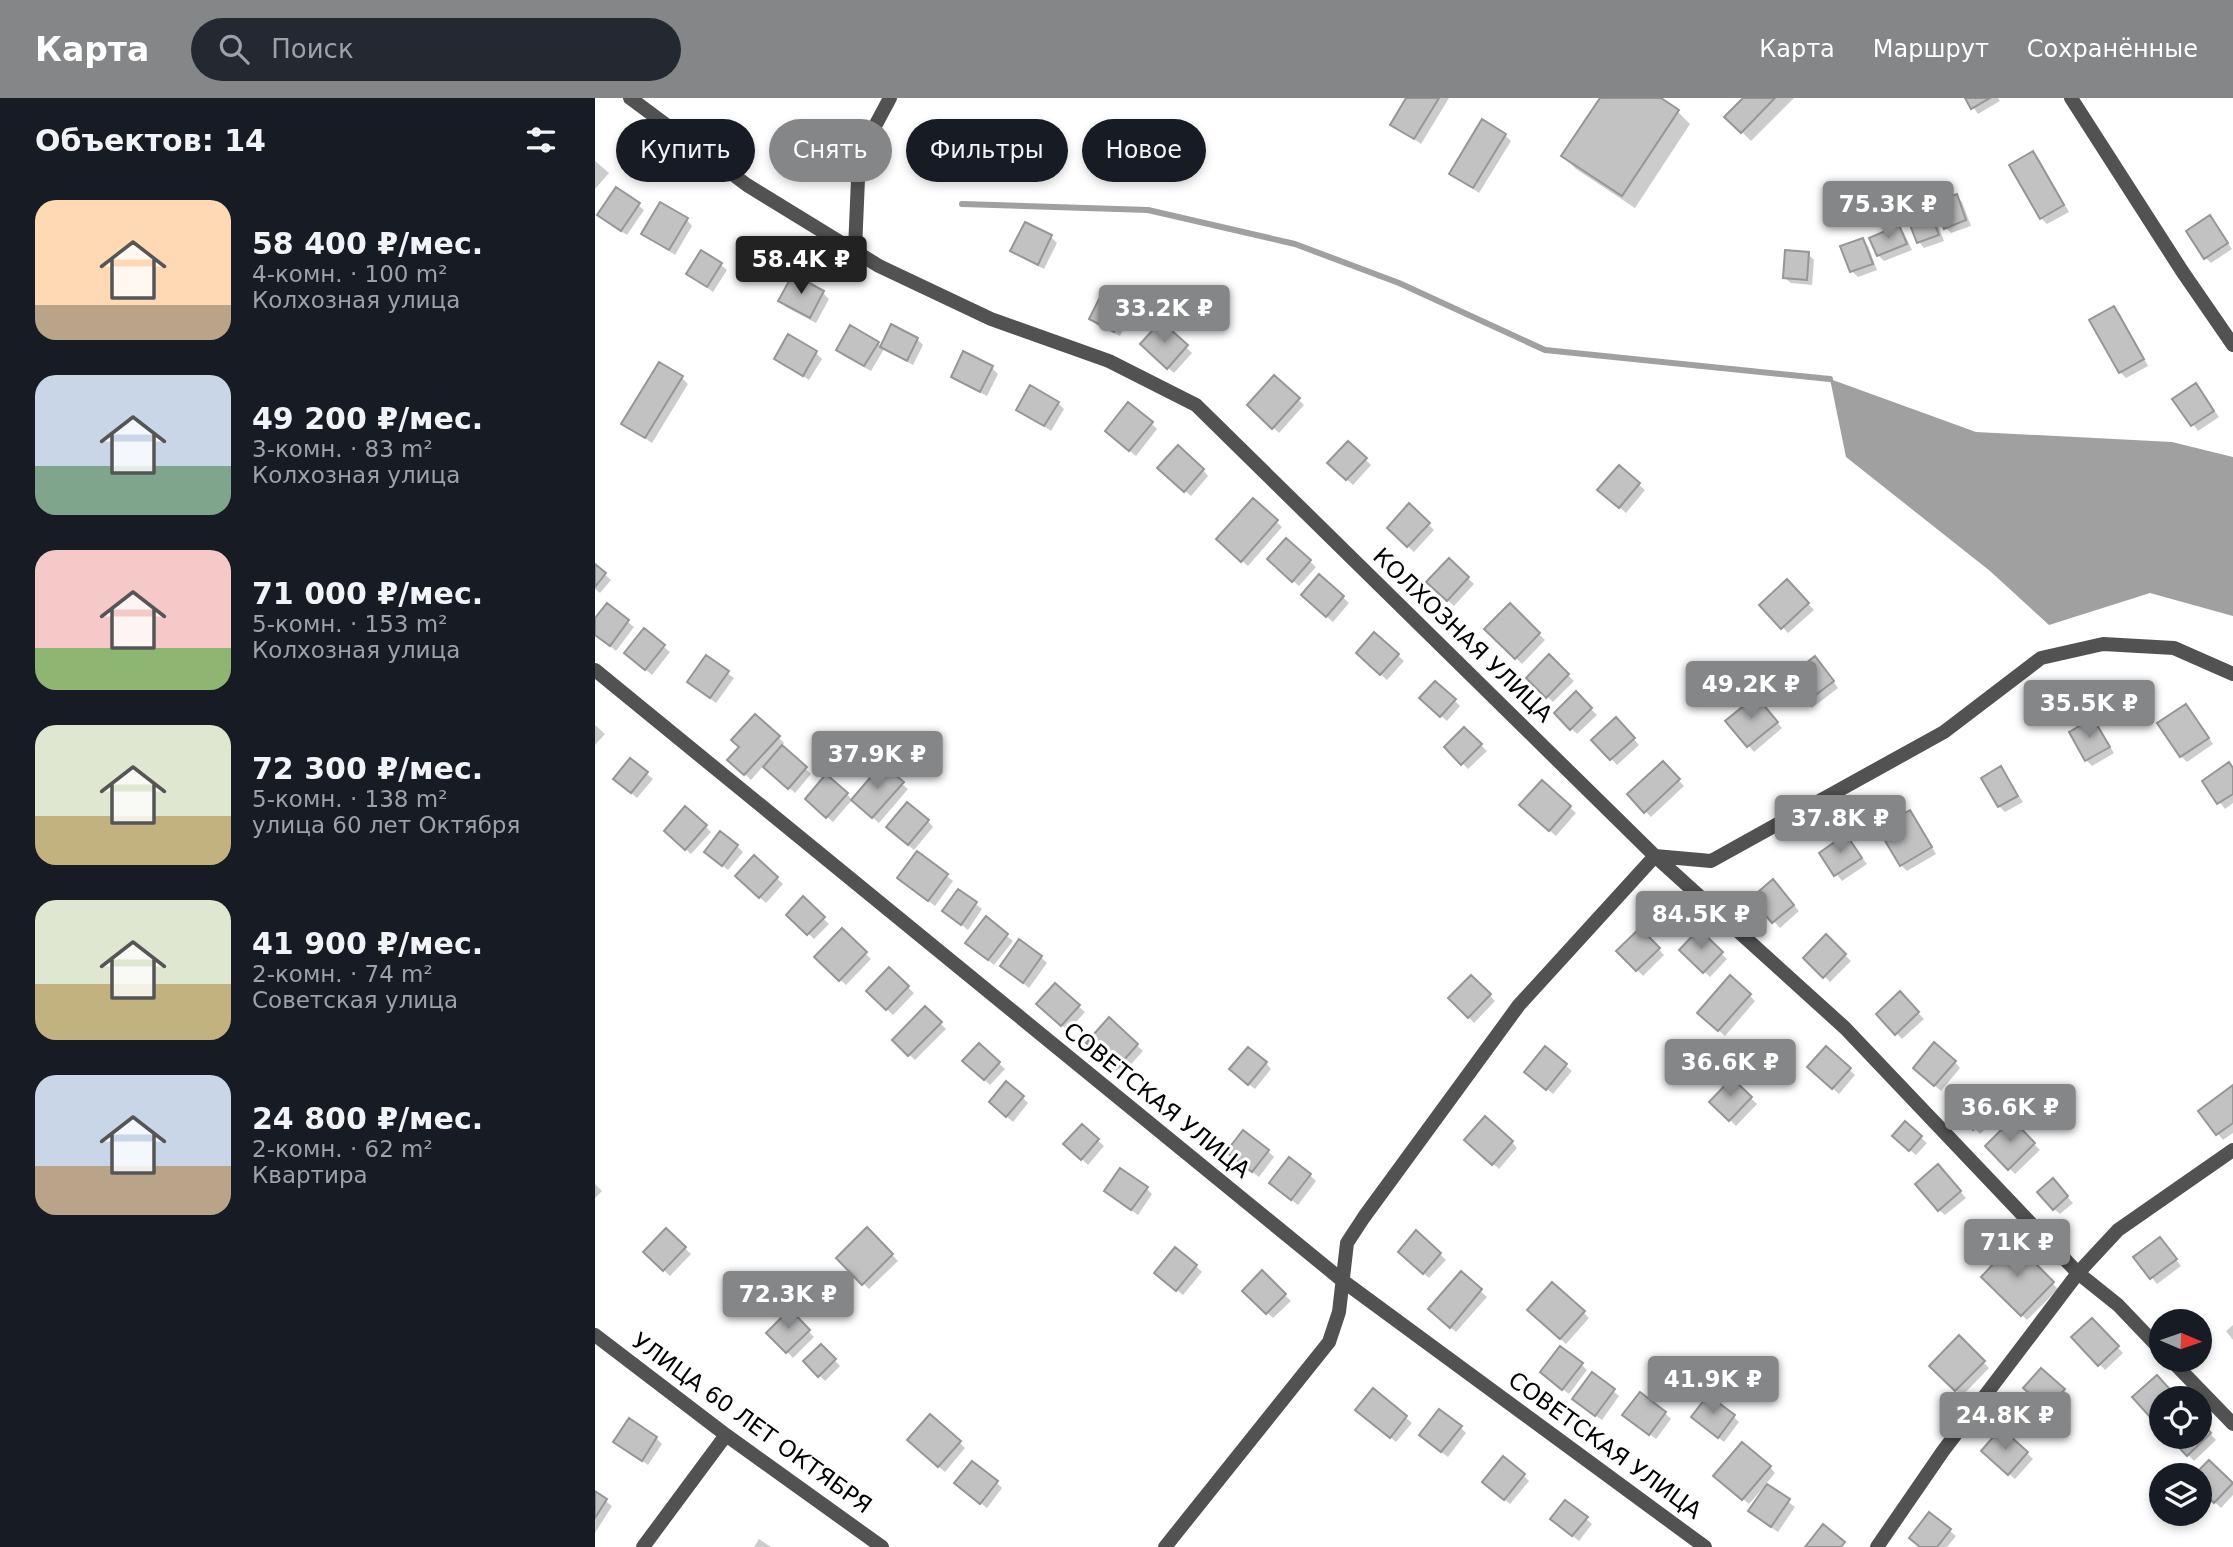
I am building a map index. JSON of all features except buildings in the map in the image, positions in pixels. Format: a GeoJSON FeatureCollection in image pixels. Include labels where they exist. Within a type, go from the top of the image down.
{"type":"FeatureCollection","features":[{"type":"Feature","properties":{"kind":"street","name":"КОЛХОЗНАЯ УЛИЦА"},"geometry":{"type":"LineString","coordinates":[[630,98],[747,185],[879,266],[991,320],[1109,361],[1196,405],[1655,856],[1845,1028],[2078,1273],[2118,1306],[2149,1338]]}},
{"type":"Feature","properties":{"kind":"street"},"geometry":{"type":"LineString","coordinates":[[855,250],[859,156],[890,98]]}},
{"type":"Feature","properties":{"kind":"street"},"geometry":{"type":"LineString","coordinates":[[2071,98],[2233,345]]}},
{"type":"Feature","properties":{"kind":"street"},"geometry":{"type":"LineString","coordinates":[[1165,1547],[1329,1342],[1339,1312],[1347,1243],[1519,1005],[1655,856],[1711,861],[1944,732],[2041,659],[2103,644],[2174,649],[2233,674]]}},
{"type":"Feature","properties":{"kind":"street","name":"СОВЕТСКАЯ УЛИЦА"},"geometry":{"type":"LineString","coordinates":[[595,670],[1343,1281],[1705,1547]]}},
{"type":"Feature","properties":{"kind":"street"},"geometry":{"type":"LineString","coordinates":[[1877,1547],[1943,1451],[2078,1273],[2118,1230],[2233,1150]]}},
{"type":"Feature","properties":{"kind":"street","name":"УЛИЦА 60 ЛЕТ ОКТЯБРЯ"},"geometry":{"type":"LineString","coordinates":[[595,1335],[726,1435],[881,1547]]}},
{"type":"Feature","properties":{"kind":"street"},"geometry":{"type":"LineString","coordinates":[[2183,1372],[2233,1424]]}},
{"type":"Feature","properties":{"kind":"street"},"geometry":{"type":"LineString","coordinates":[[643,1547],[726,1435]]}},
{"type":"Feature","properties":{"kind":"shaded area"},"geometry":{"type":"Polygon","coordinates":[[[1830,379],[1976,432],[2172,442],[2233,457],[2233,616],[2150,593],[2049,625],[1990,571],[1846,457],[1830,379]]]}},
{"type":"Feature","properties":{"kind":"waterway"},"geometry":{"type":"LineString","coordinates":[[962,204],[1148,210],[1295,244],[1399,283],[1545,350],[1830,379]]}}]}
